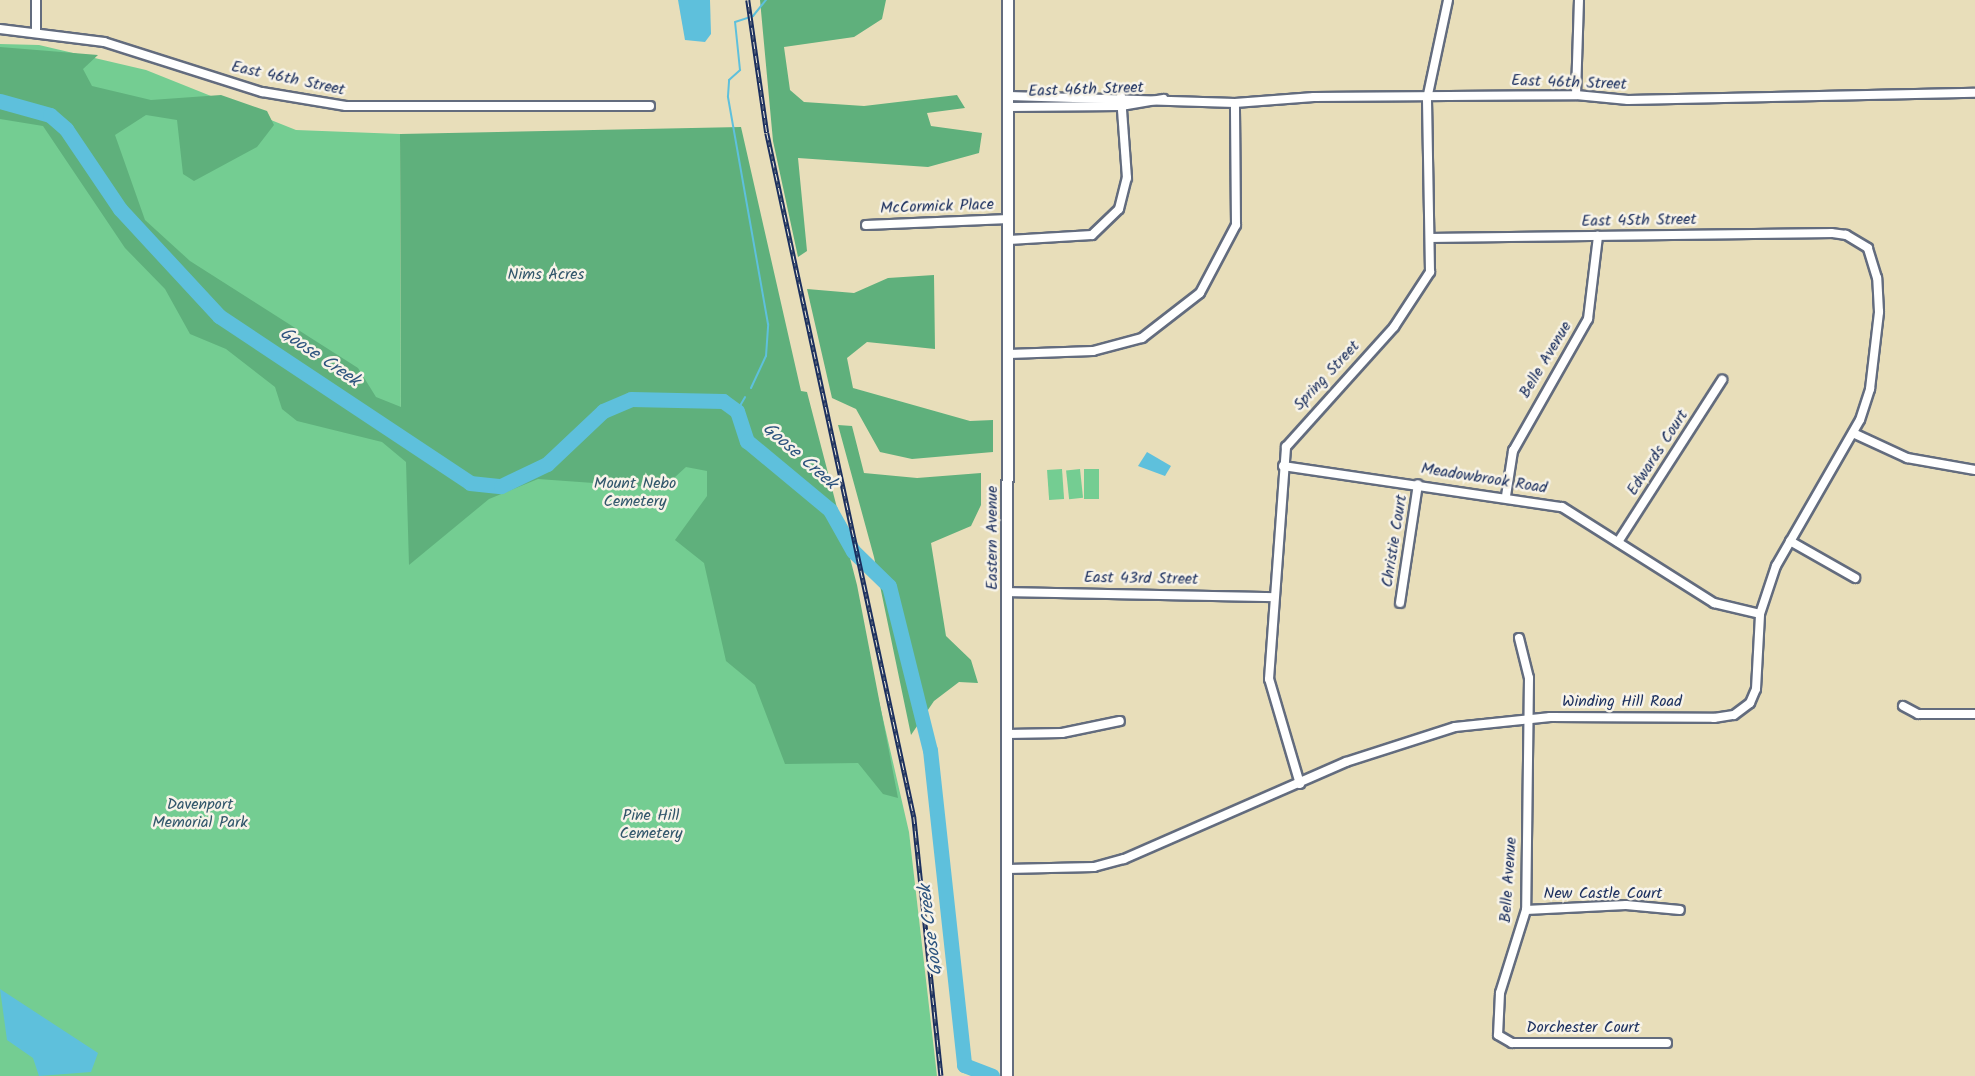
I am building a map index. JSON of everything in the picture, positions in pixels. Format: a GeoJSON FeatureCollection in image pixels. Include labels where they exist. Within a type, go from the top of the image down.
{"type":"FeatureCollection","features":[{"type":"Feature","properties":{"kind":"main road","name":"Eastern Avenue"},"geometry":{"type":"LineString","coordinates":[[1007,1076],[1008,0]]}},
{"type":"Feature","properties":{"kind":"street"},"geometry":{"type":"LineString","coordinates":[[36,0],[36,31]]}},
{"type":"Feature","properties":{"kind":"street","name":"Spring Street"},"geometry":{"type":"LineString","coordinates":[[1300,784],[1269,679],[1283,466],[1293,434],[1394,327],[1425,284],[1432,238],[1427,99],[1448,0]]}},
{"type":"Feature","properties":{"kind":"street"},"geometry":{"type":"LineString","coordinates":[[1576,95],[1579,0]]}},
{"type":"Feature","properties":{"kind":"street","name":"East 46th Street"},"geometry":{"type":"LineString","coordinates":[[0,29],[36,31],[104,42],[262,92],[346,106],[650,106]]}},
{"type":"Feature","properties":{"kind":"street","name":"East 46th Street"},"geometry":{"type":"LineString","coordinates":[[1009,101],[1121,96],[1235,103],[1576,95],[1629,100],[1975,93]]}},
{"type":"Feature","properties":{"kind":"street"},"geometry":{"type":"LineString","coordinates":[[1009,240],[1092,235],[1107,223],[1126,187],[1121,96]]}},
{"type":"Feature","properties":{"kind":"street","name":"East 46th Street"},"geometry":{"type":"LineString","coordinates":[[1009,101],[1121,106],[1163,99]]}},
{"type":"Feature","properties":{"kind":"street"},"geometry":{"type":"LineString","coordinates":[[1009,354],[1093,351],[1126,343],[1172,318],[1200,293],[1236,225],[1235,103]]}},
{"type":"Feature","properties":{"kind":"street","name":"McCormick Place"},"geometry":{"type":"LineString","coordinates":[[866,225],[1009,219]]}},
{"type":"Feature","properties":{"kind":"street","name":"East 45th Street"},"geometry":{"type":"LineString","coordinates":[[1432,238],[1846,235]]}},
{"type":"Feature","properties":{"kind":"street","name":"Winding Hill Road"},"geometry":{"type":"LineString","coordinates":[[1007,869],[1094,867],[1124,859],[1417,736],[1530,718],[1734,715],[1756,689],[1760,614],[1790,541],[1853,433],[1870,389],[1877,351],[1877,278],[1868,248],[1846,235]]}},
{"type":"Feature","properties":{"kind":"street","name":"Belle Avenue"},"geometry":{"type":"LineString","coordinates":[[1506,496],[1513,451],[1588,319],[1598,236]]}},
{"type":"Feature","properties":{"kind":"street","name":"Edwards Court"},"geometry":{"type":"LineString","coordinates":[[1618,542],[1722,380]]}},
{"type":"Feature","properties":{"kind":"street"},"geometry":{"type":"LineString","coordinates":[[1853,433],[1907,458],[1975,470]]}},
{"type":"Feature","properties":{"kind":"street","name":"Meadowbrook Road"},"geometry":{"type":"LineString","coordinates":[[1283,466],[1506,496],[1562,507],[1714,603],[1760,614]]}},
{"type":"Feature","properties":{"kind":"street","name":"Christie Court"},"geometry":{"type":"LineString","coordinates":[[1400,603],[1418,484]]}},
{"type":"Feature","properties":{"kind":"street"},"geometry":{"type":"LineString","coordinates":[[1790,541],[1855,579]]}},
{"type":"Feature","properties":{"kind":"street","name":"East 43rd Street"},"geometry":{"type":"LineString","coordinates":[[1007,592],[1274,597]]}},
{"type":"Feature","properties":{"kind":"street","name":"Belle Avenue"},"geometry":{"type":"LineString","coordinates":[[1500,1039],[1500,993],[1526,910],[1530,718],[1528,670],[1519,638]]}},
{"type":"Feature","properties":{"kind":"street"},"geometry":{"type":"LineString","coordinates":[[1904,706],[1918,714],[1975,714]]}},
{"type":"Feature","properties":{"kind":"street"},"geometry":{"type":"LineString","coordinates":[[1007,734],[1062,733],[1120,721]]}},
{"type":"Feature","properties":{"kind":"street","name":"New Castle Court"},"geometry":{"type":"LineString","coordinates":[[1526,910],[1626,905],[1680,910]]}},
{"type":"Feature","properties":{"kind":"street","name":"Dorchester Court"},"geometry":{"type":"LineString","coordinates":[[1500,1039],[1667,1043]]}},
{"type":"Feature","properties":{"kind":"green space"},"geometry":{"type":"Polygon","coordinates":[[[760,0],[886,0],[882,19],[854,37],[784,47],[790,90],[804,102],[864,106],[957,95],[965,108],[927,113],[931,126],[982,133],[979,153],[928,167],[798,158],[807,251],[798,257],[773,141],[760,0]]]}},
{"type":"Feature","properties":{"kind":"green space"},"geometry":{"type":"Polygon","coordinates":[[[0,44],[39,45],[146,70],[296,130],[400,134],[401,431],[626,395],[850,575],[909,832],[937,1076],[0,1076],[0,44]]]}},
{"type":"Feature","properties":{"kind":"green space","name":"Nims Acres"},"geometry":{"type":"Polygon","coordinates":[[[0,47],[98,55],[83,69],[92,86],[151,100],[221,95],[267,111],[274,125],[257,147],[194,181],[183,174],[177,120],[146,115],[115,135],[145,220],[190,261],[358,368],[376,397],[401,407],[400,134],[741,127],[801,391],[807,392],[857,585],[898,798],[883,794],[858,763],[785,764],[755,685],[726,661],[704,563],[675,540],[707,496],[707,471],[686,467],[663,488],[538,479],[489,499],[409,565],[406,462],[382,442],[297,421],[282,409],[275,387],[226,349],[190,334],[165,289],[125,248],[43,126],[0,119],[0,47]]]}},
{"type":"Feature","properties":{"kind":"green space"},"geometry":{"type":"Polygon","coordinates":[[[934,275],[935,349],[867,342],[847,358],[853,388],[970,421],[993,420],[993,452],[912,459],[880,452],[856,409],[832,398],[807,289],[854,293],[888,278],[934,275]]]}},
{"type":"Feature","properties":{"kind":"green space"},"geometry":{"type":"Polygon","coordinates":[[[838,425],[852,426],[864,473],[917,478],[981,473],[981,505],[971,526],[931,543],[946,636],[971,660],[978,683],[959,682],[934,701],[911,735],[874,557],[838,425]]]}},
{"type":"Feature","properties":{"kind":"green space"},"geometry":{"type":"Polygon","coordinates":[[[1062,469],[1064,499],[1049,500],[1047,470],[1062,469]]]}},
{"type":"Feature","properties":{"kind":"green space"},"geometry":{"type":"Polygon","coordinates":[[[1080,469],[1083,498],[1069,499],[1066,470],[1080,469]]]}},
{"type":"Feature","properties":{"kind":"green space"},"geometry":{"type":"Polygon","coordinates":[[[1084,469],[1099,469],[1099,499],[1084,499],[1084,469]]]}},
{"type":"Feature","properties":{"kind":"water"},"geometry":{"type":"Polygon","coordinates":[[[678,0],[710,0],[711,34],[705,42],[685,40],[678,0]]]}},
{"type":"Feature","properties":{"kind":"water"},"geometry":{"type":"Polygon","coordinates":[[[1147,452],[1171,466],[1165,476],[1138,466],[1147,452]]]}},
{"type":"Feature","properties":{"kind":"water"},"geometry":{"type":"Polygon","coordinates":[[[0,989],[98,1053],[91,1072],[39,1076],[33,1058],[7,1040],[0,989]]]}},
{"type":"Feature","properties":{"kind":"waterway"},"geometry":{"type":"LineString","coordinates":[[751,388],[766,356],[768,324],[728,96],[729,80],[740,70],[735,22],[753,16],[766,0]]}},
{"type":"Feature","properties":{"kind":"waterway","name":"Goose Creek"},"geometry":{"type":"LineString","coordinates":[[0,101],[50,115],[66,129],[120,209],[219,316],[470,483],[501,486],[547,464],[603,411],[631,399],[723,401],[737,411],[747,441],[830,510],[853,551],[889,586],[930,750],[964,1065],[992,1076]]}},
{"type":"Feature","properties":{"kind":"waterway"},"geometry":{"type":"LineString","coordinates":[[737,411],[745,397]]}},
{"type":"Feature","properties":{"kind":"railway"},"geometry":{"type":"LineString","coordinates":[[748,0],[767,133],[914,817],[941,1076]]}},
{"type":"Feature","properties":{"kind":"park label","name":"Mount Nebo Cemetery"},"geometry":{"type":"Point","coordinates":[635,493]}},
{"type":"Feature","properties":{"kind":"park label","name":"Davenport Memorial Park"},"geometry":{"type":"Point","coordinates":[200,814]}},
{"type":"Feature","properties":{"kind":"park label","name":"Pine Hill Cemetery"},"geometry":{"type":"Point","coordinates":[651,825]}}]}
